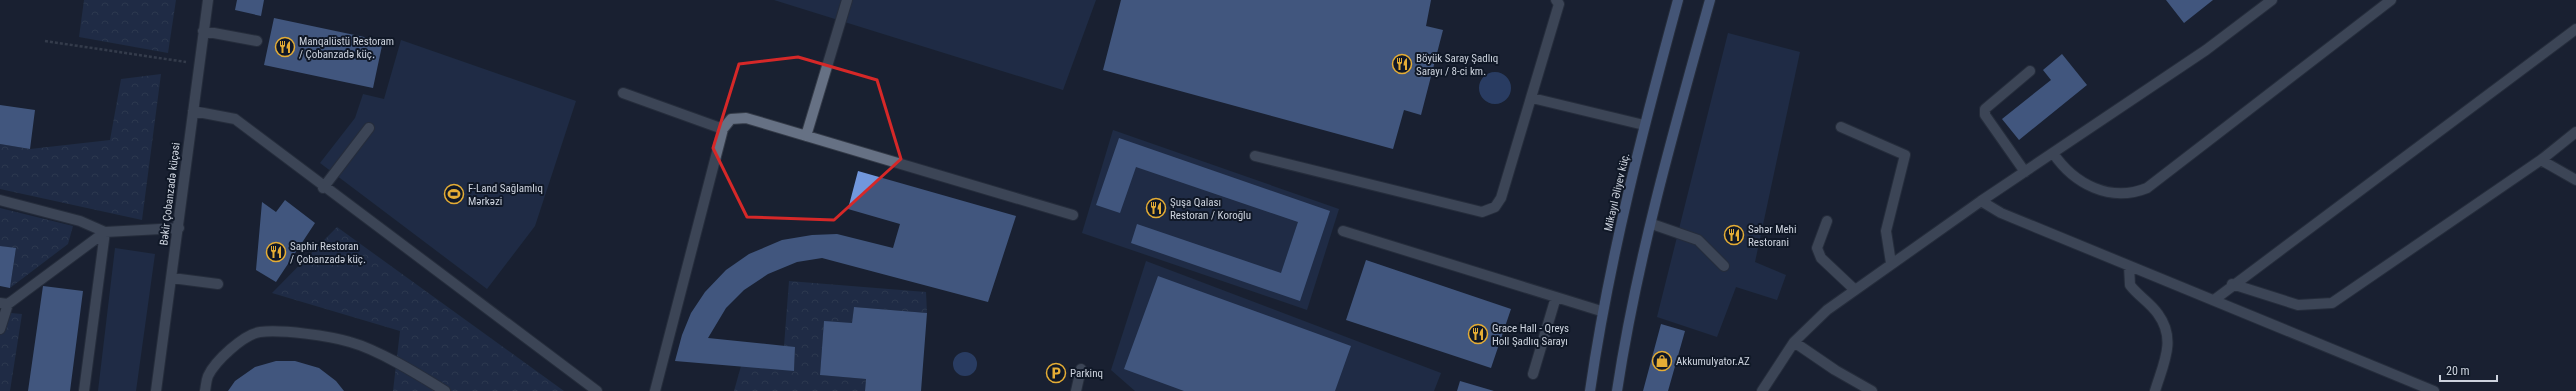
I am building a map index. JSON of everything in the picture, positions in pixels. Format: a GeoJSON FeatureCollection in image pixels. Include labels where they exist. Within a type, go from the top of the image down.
{"type":"FeatureCollection","features":[{"type":"Feature","properties":{"kind":"main road","name":"Mikayıl Əliyev küç."},"geometry":{"type":"LineString","coordinates":[[1590,391],[1602,311],[1644,125],[1678,0]]}},
{"type":"Feature","properties":{"kind":"main road"},"geometry":{"type":"LineString","coordinates":[[1617,391],[1628,321],[1672,136],[1710,0]]}},
{"type":"Feature","properties":{"kind":"street","name":"Bəkir Çobanzadə küçəsi"},"geometry":{"type":"LineString","coordinates":[[156,391],[172,278],[198,64],[208,0]]}},
{"type":"Feature","properties":{"kind":"street"},"geometry":{"type":"LineString","coordinates":[[806,136],[847,0]]}},
{"type":"Feature","properties":{"kind":"street"},"geometry":{"type":"LineString","coordinates":[[1255,156],[1482,212],[1495,207],[1502,198],[1532,98],[1559,4],[1556,0]]}},
{"type":"Feature","properties":{"kind":"street"},"geometry":{"type":"LineString","coordinates":[[1762,391],[1794,342],[1827,310],[1891,263],[1981,201],[2206,50],[2272,0]]}},
{"type":"Feature","properties":{"kind":"street"},"geometry":{"type":"LineString","coordinates":[[2053,153],[2074,178],[2097,189],[2124,194],[2147,188],[2391,0]]}},
{"type":"Feature","properties":{"kind":"street"},"geometry":{"type":"LineString","coordinates":[[2214,300],[2232,284],[2576,29]]}},
{"type":"Feature","properties":{"kind":"street"},"geometry":{"type":"LineString","coordinates":[[204,31],[257,41]]}},
{"type":"Feature","properties":{"kind":"street"},"geometry":{"type":"LineString","coordinates":[[2025,172],[1985,115],[1985,109],[2030,71]]}},
{"type":"Feature","properties":{"kind":"street"},"geometry":{"type":"LineString","coordinates":[[623,93],[723,129]]}},
{"type":"Feature","properties":{"kind":"street"},"geometry":{"type":"LineString","coordinates":[[1532,98],[1644,125]]}},
{"type":"Feature","properties":{"kind":"street"},"geometry":{"type":"LineString","coordinates":[[193,111],[235,119],[323,188],[597,391]]}},
{"type":"Feature","properties":{"kind":"street"},"geometry":{"type":"LineString","coordinates":[[655,391],[723,129],[731,119],[746,118],[1072,215]]}},
{"type":"Feature","properties":{"kind":"street"},"geometry":{"type":"LineString","coordinates":[[1841,127],[1905,155],[1886,231],[1891,263]]}},
{"type":"Feature","properties":{"kind":"street"},"geometry":{"type":"LineString","coordinates":[[323,188],[369,128]]}},
{"type":"Feature","properties":{"kind":"street"},"geometry":{"type":"LineString","coordinates":[[2232,284],[2298,305],[2332,303],[2541,160],[2576,132]]}},
{"type":"Feature","properties":{"kind":"street"},"geometry":{"type":"LineString","coordinates":[[2541,160],[2576,180]]}},
{"type":"Feature","properties":{"kind":"street"},"geometry":{"type":"LineString","coordinates":[[0,200],[80,221],[105,232],[178,228]]}},
{"type":"Feature","properties":{"kind":"street"},"geometry":{"type":"LineString","coordinates":[[1981,201],[2001,213],[2434,391]]}},
{"type":"Feature","properties":{"kind":"street"},"geometry":{"type":"LineString","coordinates":[[1827,221],[1817,248],[1820,258],[1855,290]]}},
{"type":"Feature","properties":{"kind":"street"},"geometry":{"type":"LineString","coordinates":[[1652,224],[1698,240],[1724,266]]}},
{"type":"Feature","properties":{"kind":"street"},"geometry":{"type":"LineString","coordinates":[[1343,231],[1602,311]]}},
{"type":"Feature","properties":{"kind":"street"},"geometry":{"type":"LineString","coordinates":[[0,329],[4,303],[105,232]]}},
{"type":"Feature","properties":{"kind":"street"},"geometry":{"type":"LineString","coordinates":[[84,391],[105,232]]}},
{"type":"Feature","properties":{"kind":"street"},"geometry":{"type":"LineString","coordinates":[[2129,266],[2130,285],[2158,314],[2167,332],[2169,344],[2155,391]]}},
{"type":"Feature","properties":{"kind":"street"},"geometry":{"type":"LineString","coordinates":[[172,278],[218,284]]}},
{"type":"Feature","properties":{"kind":"street"},"geometry":{"type":"LineString","coordinates":[[1533,374],[1556,297]]}},
{"type":"Feature","properties":{"kind":"street"},"geometry":{"type":"LineString","coordinates":[[204,391],[208,376],[227,353],[243,339],[260,332],[317,335],[352,342],[415,372],[444,391]]}},
{"type":"Feature","properties":{"kind":"street"},"geometry":{"type":"LineString","coordinates":[[1794,342],[1835,370],[1872,391]]}},
{"type":"Feature","properties":{"kind":"street"},"geometry":{"type":"LineString","coordinates":[[1076,391],[1081,369]]}},
{"type":"Feature","properties":{"kind":"path"},"geometry":{"type":"LineString","coordinates":[[45,41],[198,64]]}},
{"type":"Feature","properties":{"kind":"highlighted area"},"geometry":{"type":"Polygon","coordinates":[[[798,57],[877,80],[901,159],[834,220],[747,217],[713,148],[739,64],[798,57]]]}},
{"type":"Feature","properties":{"kind":"green space"},"geometry":{"type":"Polygon","coordinates":[[[84,0],[176,0],[168,53],[79,37],[84,0]]]}},
{"type":"Feature","properties":{"kind":"green space"},"geometry":{"type":"Polygon","coordinates":[[[774,0],[1096,0],[1063,90],[774,0]]]}},
{"type":"Feature","properties":{"kind":"green space"},"geometry":{"type":"Polygon","coordinates":[[[1728,33],[1800,52],[1755,262],[1786,275],[1777,300],[1736,287],[1717,337],[1657,317],[1728,33]]]}},
{"type":"Feature","properties":{"kind":"green space","name":"F-Land Sağlamlıq Mərkəzi"},"geometry":{"type":"Polygon","coordinates":[[[401,40],[576,101],[535,226],[487,289],[320,163],[355,118],[363,94],[384,99],[401,40]]]}},
{"type":"Feature","properties":{"kind":"green space"},"geometry":{"type":"Polygon","coordinates":[[[161,74],[142,220],[0,189],[0,144],[30,149],[110,140],[121,79],[161,74]]]}},
{"type":"Feature","properties":{"kind":"green space"},"geometry":{"type":"Polygon","coordinates":[[[1113,130],[1339,209],[1307,310],[1082,233],[1113,130]]]}},
{"type":"Feature","properties":{"kind":"green space"},"geometry":{"type":"Polygon","coordinates":[[[0,208],[73,226],[68,244],[10,288],[16,249],[0,246],[0,208]]]}},
{"type":"Feature","properties":{"kind":"green space"},"geometry":{"type":"Polygon","coordinates":[[[337,227],[564,391],[393,391],[400,331],[272,293],[337,227]]]}},
{"type":"Feature","properties":{"kind":"green space"},"geometry":{"type":"Polygon","coordinates":[[[115,248],[155,254],[136,391],[98,391],[115,248]]]}},
{"type":"Feature","properties":{"kind":"green space"},"geometry":{"type":"Polygon","coordinates":[[[1146,261],[1441,373],[1434,391],[1135,391],[1111,370],[1146,261]]]}},
{"type":"Feature","properties":{"kind":"green space"},"geometry":{"type":"Polygon","coordinates":[[[789,281],[926,292],[927,313],[854,307],[852,323],[824,322],[820,375],[866,379],[865,391],[734,391],[741,366],[794,370],[795,348],[784,346],[789,281]]]}},
{"type":"Feature","properties":{"kind":"green space"},"geometry":{"type":"Polygon","coordinates":[[[0,312],[22,314],[10,391],[0,391],[0,312]]]}},
{"type":"Feature","properties":{"kind":"shaded area"},"geometry":{"type":"Polygon","coordinates":[[[1492,72],[1498,72],[1507,76],[1511,88],[1507,100],[1498,104],[1492,104],[1483,100],[1479,91],[1479,85],[1483,76],[1492,72]]]}},
{"type":"Feature","properties":{"kind":"shaded area"},"geometry":{"type":"Polygon","coordinates":[[[960,352],[970,352],[977,359],[977,369],[970,376],[960,376],[953,369],[953,359],[960,352]]]}},
{"type":"Feature","properties":{"kind":"building"},"geometry":{"type":"Polygon","coordinates":[[[237,0],[264,0],[261,16],[235,10],[237,0]]]}},
{"type":"Feature","properties":{"kind":"building"},"geometry":{"type":"Polygon","coordinates":[[[1121,0],[1431,0],[1426,26],[1443,30],[1421,115],[1404,110],[1393,149],[1103,70],[1121,0]]]}},
{"type":"Feature","properties":{"kind":"building"},"geometry":{"type":"Polygon","coordinates":[[[2166,0],[2213,0],[2184,23],[2166,0]]]}},
{"type":"Feature","properties":{"kind":"building"},"geometry":{"type":"Polygon","coordinates":[[[274,18],[383,41],[373,88],[264,65],[274,18]]]}},
{"type":"Feature","properties":{"kind":"building"},"geometry":{"type":"Polygon","coordinates":[[[2062,54],[2087,85],[2019,140],[2002,119],[2051,80],[2043,70],[2062,54]]]}},
{"type":"Feature","properties":{"kind":"building"},"geometry":{"type":"Polygon","coordinates":[[[0,105],[35,110],[30,149],[0,144],[0,105]]]}},
{"type":"Feature","properties":{"kind":"building"},"geometry":{"type":"Polygon","coordinates":[[[1119,138],[1330,211],[1300,301],[1131,243],[1137,224],[1281,273],[1298,222],[1136,167],[1120,213],[1096,205],[1119,138]]]}},
{"type":"Feature","properties":{"kind":"building"},"geometry":{"type":"Polygon","coordinates":[[[858,171],[1016,216],[988,302],[822,258],[797,262],[768,274],[744,290],[726,308],[708,338],[795,347],[794,371],[675,361],[682,335],[691,313],[705,292],[726,270],[749,254],[782,240],[812,235],[837,234],[893,248],[900,224],[848,209],[858,171]]]}},
{"type":"Feature","properties":{"kind":"building"},"geometry":{"type":"Polygon","coordinates":[[[285,200],[315,223],[276,282],[256,270],[262,202],[276,212],[285,200]]]}},
{"type":"Feature","properties":{"kind":"building"},"geometry":{"type":"Polygon","coordinates":[[[0,246],[16,248],[10,288],[0,286],[0,246]]]}},
{"type":"Feature","properties":{"kind":"building"},"geometry":{"type":"Polygon","coordinates":[[[1366,260],[1511,309],[1491,368],[1346,320],[1366,260]]]}},
{"type":"Feature","properties":{"kind":"building"},"geometry":{"type":"Polygon","coordinates":[[[1158,276],[1351,346],[1335,391],[1184,391],[1124,369],[1158,276]]]}},
{"type":"Feature","properties":{"kind":"building"},"geometry":{"type":"Polygon","coordinates":[[[43,286],[83,291],[70,391],[28,391],[43,286]]]}},
{"type":"Feature","properties":{"kind":"building"},"geometry":{"type":"Polygon","coordinates":[[[854,307],[927,313],[921,391],[865,391],[866,379],[820,375],[824,321],[852,323],[854,307]]]}},
{"type":"Feature","properties":{"kind":"building"},"geometry":{"type":"Polygon","coordinates":[[[1661,324],[1685,331],[1668,391],[1643,391],[1661,324]]]}},
{"type":"Feature","properties":{"kind":"building"},"geometry":{"type":"Polygon","coordinates":[[[276,361],[295,361],[319,368],[336,381],[344,391],[228,391],[235,381],[255,367],[276,361]]]}},
{"type":"Feature","properties":{"kind":"building"},"geometry":{"type":"Polygon","coordinates":[[[1460,381],[1494,391],[1457,391],[1460,381]]]}},
{"type":"Feature","properties":{"kind":"place","name":"Manqalüstü Restoram / Çobanzadə küç."},"geometry":{"type":"Point","coordinates":[285,47]}},
{"type":"Feature","properties":{"kind":"place","name":"Böyük Saray Şadlıq Sarayı / 8-ci km."},"geometry":{"type":"Point","coordinates":[1402,64]}},
{"type":"Feature","properties":{"kind":"place","name":"F-Land Sağlamlıq Mərkəzi"},"geometry":{"type":"Point","coordinates":[454,194]}},
{"type":"Feature","properties":{"kind":"place","name":"Şuşa Qalası Restoran / Koroğlu"},"geometry":{"type":"Point","coordinates":[1156,208]}},
{"type":"Feature","properties":{"kind":"place","name":"Səhər Mehi Restorani"},"geometry":{"type":"Point","coordinates":[1734,235]}},
{"type":"Feature","properties":{"kind":"place","name":"Saphir Restoran / Çobanzadə küç."},"geometry":{"type":"Point","coordinates":[276,252]}},
{"type":"Feature","properties":{"kind":"place","name":"Grace Hall - Qreys Holl Şadlıq Sarayı"},"geometry":{"type":"Point","coordinates":[1478,334]}},
{"type":"Feature","properties":{"kind":"place","name":"Akkumulyator.AZ"},"geometry":{"type":"Point","coordinates":[1662,361]}},
{"type":"Feature","properties":{"kind":"place","name":"Parkinq"},"geometry":{"type":"Point","coordinates":[1056,373]}}]}
